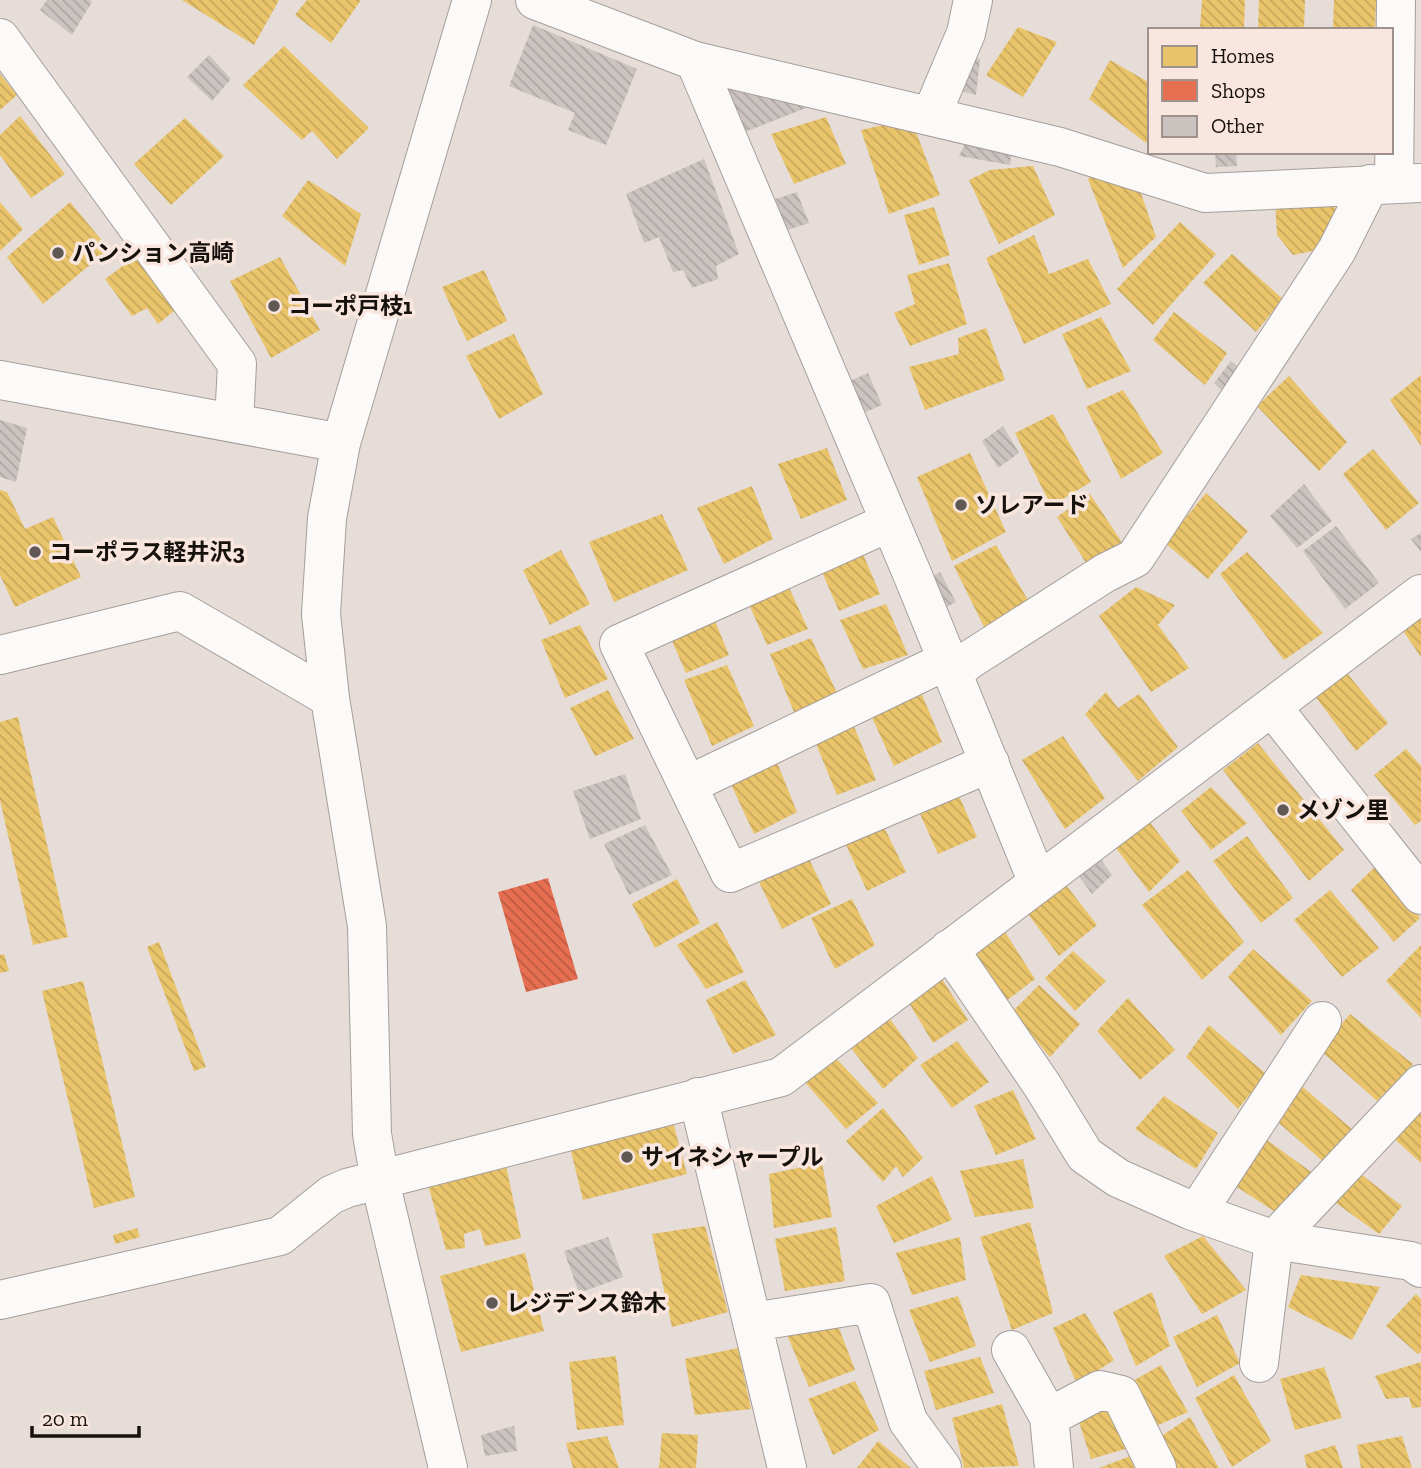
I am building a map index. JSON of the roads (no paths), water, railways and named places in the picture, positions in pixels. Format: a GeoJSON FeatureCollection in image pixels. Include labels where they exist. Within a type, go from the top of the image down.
{"type":"FeatureCollection","features":[{"type":"Feature","properties":{"kind":"street"},"geometry":{"type":"LineString","coordinates":[[449,1468],[380,1181],[372,1134],[367,926],[330,698],[321,614],[327,518],[341,443],[472,0]]}},
{"type":"Feature","properties":{"kind":"street"},"geometry":{"type":"LineString","coordinates":[[534,0],[695,61],[1060,146],[1205,192],[1283,191],[1395,184]]}},
{"type":"Feature","properties":{"kind":"street"},"geometry":{"type":"LineString","coordinates":[[931,116],[966,33],[973,0]]}},
{"type":"Feature","properties":{"kind":"street"},"geometry":{"type":"LineString","coordinates":[[688,785],[969,660],[1135,558],[1337,250],[1395,184],[1396,0]]}},
{"type":"Feature","properties":{"kind":"street"},"geometry":{"type":"LineString","coordinates":[[0,38],[237,364],[234,422]]}},
{"type":"Feature","properties":{"kind":"street"},"geometry":{"type":"LineString","coordinates":[[695,61],[951,667],[1038,883]]}},
{"type":"Feature","properties":{"kind":"street"},"geometry":{"type":"LineString","coordinates":[[0,380],[341,443]]}},
{"type":"Feature","properties":{"kind":"street"},"geometry":{"type":"LineString","coordinates":[[890,522],[618,644],[730,873],[990,763]]}},
{"type":"Feature","properties":{"kind":"street"},"geometry":{"type":"LineString","coordinates":[[0,1300],[280,1236],[338,1191],[781,1077],[1421,594]]}},
{"type":"Feature","properties":{"kind":"street"},"geometry":{"type":"LineString","coordinates":[[0,655],[180,611],[330,698]]}},
{"type":"Feature","properties":{"kind":"street"},"geometry":{"type":"LineString","coordinates":[[1272,706],[1421,895]]}},
{"type":"Feature","properties":{"kind":"street"},"geometry":{"type":"LineString","coordinates":[[948,949],[1042,1085],[1085,1155],[1118,1178],[1197,1212],[1274,1240],[1411,1261],[1421,1268]]}},
{"type":"Feature","properties":{"kind":"street"},"geometry":{"type":"LineString","coordinates":[[1197,1212],[1322,1021]]}},
{"type":"Feature","properties":{"kind":"street"},"geometry":{"type":"LineString","coordinates":[[1259,1363],[1274,1240],[1421,1084]]}},
{"type":"Feature","properties":{"kind":"street"},"geometry":{"type":"LineString","coordinates":[[698,1097],[787,1468]]}},
{"type":"Feature","properties":{"kind":"street"},"geometry":{"type":"LineString","coordinates":[[752,1322],[871,1303],[908,1421],[942,1468]]}},
{"type":"Feature","properties":{"kind":"street"},"geometry":{"type":"LineString","coordinates":[[1011,1350],[1049,1417],[1054,1468]]}},
{"type":"Feature","properties":{"kind":"street"},"geometry":{"type":"LineString","coordinates":[[1049,1417],[1100,1390],[1121,1395],[1157,1468]]}},
{"type":"Feature","properties":{"kind":"place","name":"パンション高崎"},"geometry":{"type":"Point","coordinates":[58,253]}},
{"type":"Feature","properties":{"kind":"place","name":"コーポ戸枝1"},"geometry":{"type":"Point","coordinates":[274,306]}},
{"type":"Feature","properties":{"kind":"place","name":"ソレアード"},"geometry":{"type":"Point","coordinates":[961,505]}},
{"type":"Feature","properties":{"kind":"place","name":"コーポラス軽井沢3"},"geometry":{"type":"Point","coordinates":[35,552]}},
{"type":"Feature","properties":{"kind":"place","name":"メゾン里"},"geometry":{"type":"Point","coordinates":[1283,810]}},
{"type":"Feature","properties":{"kind":"place","name":"サイネシャープル"},"geometry":{"type":"Point","coordinates":[627,1157]}},
{"type":"Feature","properties":{"kind":"place","name":"レジデンス鈴木"},"geometry":{"type":"Point","coordinates":[492,1303]}}]}
